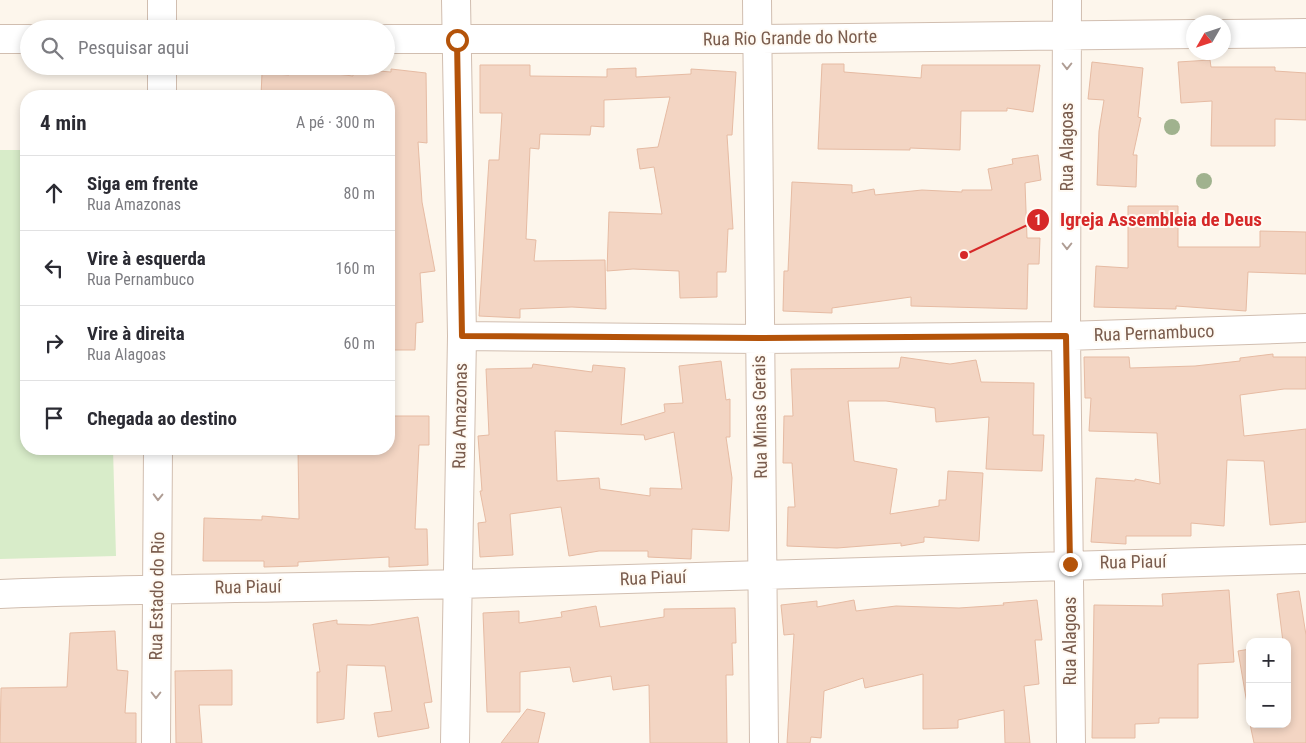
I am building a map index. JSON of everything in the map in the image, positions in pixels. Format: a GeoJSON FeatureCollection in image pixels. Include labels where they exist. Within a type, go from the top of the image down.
{"type":"FeatureCollection","features":[{"type":"Feature","properties":{"kind":"street"},"geometry":{"type":"LineString","coordinates":[[162,0],[162,20]]}},
{"type":"Feature","properties":{"kind":"street","name":"Rua Amazonas"},"geometry":{"type":"LineString","coordinates":[[455,743],[456,584],[462,336],[456,0]]}},
{"type":"Feature","properties":{"kind":"street","name":"Rua Minas Gerais"},"geometry":{"type":"LineString","coordinates":[[757,0],[764,743]]}},
{"type":"Feature","properties":{"kind":"street","name":"Rua Alagoas"},"geometry":{"type":"LineString","coordinates":[[1067,0],[1066,336],[1071,743]]}},
{"type":"Feature","properties":{"kind":"street"},"geometry":{"type":"LineString","coordinates":[[1231,34],[1306,33]]}},
{"type":"Feature","properties":{"kind":"street","name":"Rua Rio Grande do Norte"},"geometry":{"type":"LineString","coordinates":[[395,39],[757,39],[1186,34]]}},
{"type":"Feature","properties":{"kind":"street"},"geometry":{"type":"LineString","coordinates":[[0,39],[20,39]]}},
{"type":"Feature","properties":{"kind":"street"},"geometry":{"type":"LineString","coordinates":[[162,75],[162,90]]}},
{"type":"Feature","properties":{"kind":"street","name":"Rua Pernambuco"},"geometry":{"type":"LineString","coordinates":[[462,336],[759,338],[1066,336],[1306,328]]}},
{"type":"Feature","properties":{"kind":"street","name":"Rua Estado do Rio"},"geometry":{"type":"LineString","coordinates":[[156,743],[158,455]]}},
{"type":"Feature","properties":{"kind":"street","name":"Rua Piauí"},"geometry":{"type":"LineString","coordinates":[[0,594],[157,588],[456,584],[1070,564],[1306,559]]}},
{"type":"Feature","properties":{"kind":"green space"},"geometry":{"type":"Polygon","coordinates":[[[0,150],[20,150],[20,455],[113,455],[116,556],[0,559],[0,150]]]}},
{"type":"Feature","properties":{"kind":"building"},"geometry":{"type":"Polygon","coordinates":[[[1210,60],[1211,67],[1275,67],[1275,71],[1306,73],[1306,120],[1275,119],[1275,146],[1211,146],[1212,101],[1181,103],[1178,62],[1210,60]]]}},
{"type":"Feature","properties":{"kind":"building"},"geometry":{"type":"Polygon","coordinates":[[[1092,62],[1143,68],[1138,117],[1141,118],[1133,155],[1137,155],[1136,187],[1097,185],[1099,131],[1104,100],[1088,99],[1092,62]]]}},
{"type":"Feature","properties":{"kind":"building"},"geometry":{"type":"Polygon","coordinates":[[[822,64],[844,64],[844,72],[921,78],[922,65],[1040,65],[1033,112],[1007,108],[1007,111],[961,111],[960,150],[910,148],[910,150],[818,149],[822,64]]]}},
{"type":"Feature","properties":{"kind":"building"},"geometry":{"type":"Polygon","coordinates":[[[480,65],[530,65],[530,76],[607,77],[607,69],[636,68],[636,77],[691,74],[691,69],[736,72],[732,135],[727,135],[733,229],[728,229],[726,272],[717,272],[717,297],[680,298],[679,271],[633,269],[607,271],[609,212],[662,214],[654,167],[640,169],[637,149],[658,147],[670,97],[604,100],[604,127],[591,126],[590,135],[540,134],[539,149],[530,148],[526,239],[536,240],[534,261],[605,260],[606,309],[572,307],[520,309],[520,318],[479,316],[489,160],[499,160],[502,113],[480,113],[480,65]]]}},
{"type":"Feature","properties":{"kind":"building"},"geometry":{"type":"Polygon","coordinates":[[[395,69],[426,73],[427,143],[418,142],[422,202],[435,271],[420,273],[423,322],[416,323],[415,350],[395,350],[395,90],[261,90],[262,75],[395,75],[395,69]]]}},
{"type":"Feature","properties":{"kind":"building"},"geometry":{"type":"Polygon","coordinates":[[[1038,155],[1041,180],[1025,183],[1027,238],[1040,238],[1039,264],[1028,264],[1027,309],[911,306],[911,297],[832,308],[832,313],[783,311],[784,271],[788,271],[792,182],[852,185],[852,193],[874,189],[875,195],[922,190],[962,192],[962,190],[992,190],[988,169],[1013,164],[1012,159],[1038,155]]]}},
{"type":"Feature","properties":{"kind":"building"},"geometry":{"type":"Polygon","coordinates":[[[1128,206],[1178,206],[1178,247],[1260,247],[1260,231],[1306,232],[1306,274],[1248,272],[1246,311],[1176,306],[1176,309],[1094,307],[1096,266],[1128,268],[1128,206]]]}},
{"type":"Feature","properties":{"kind":"building"},"geometry":{"type":"Polygon","coordinates":[[[1273,354],[1273,357],[1306,357],[1306,389],[1284,389],[1240,395],[1244,436],[1306,429],[1306,522],[1270,525],[1264,461],[1227,460],[1224,526],[1191,523],[1191,536],[1126,536],[1126,544],[1091,542],[1096,478],[1135,481],[1135,479],[1160,484],[1157,433],[1089,431],[1091,398],[1085,398],[1084,357],[1129,357],[1130,368],[1195,366],[1240,361],[1240,358],[1273,354]]]}},
{"type":"Feature","properties":{"kind":"building"},"geometry":{"type":"Polygon","coordinates":[[[901,357],[950,364],[976,360],[981,382],[1034,383],[1033,435],[1044,435],[1042,471],[986,469],[989,417],[936,422],[935,408],[886,401],[848,401],[854,461],[897,469],[890,514],[939,506],[939,500],[946,500],[948,471],[983,473],[979,541],[924,537],[924,542],[901,546],[901,543],[837,548],[787,546],[788,507],[795,507],[792,463],[783,463],[784,416],[793,416],[791,369],[899,368],[901,357]]]}},
{"type":"Feature","properties":{"kind":"building"},"geometry":{"type":"Polygon","coordinates":[[[721,361],[726,400],[730,399],[730,437],[726,437],[732,478],[729,531],[692,529],[691,559],[648,557],[648,551],[599,551],[569,556],[561,507],[510,514],[513,555],[480,557],[478,523],[486,522],[480,491],[482,491],[478,436],[489,435],[486,369],[532,368],[533,364],[592,372],[593,365],[625,368],[621,425],[665,412],[664,404],[683,403],[679,366],[721,361]],[[555,431],[557,481],[599,478],[600,489],[650,496],[650,488],[682,489],[674,432],[645,440],[644,435],[555,431]]]}},
{"type":"Feature","properties":{"kind":"building"},"geometry":{"type":"Polygon","coordinates":[[[395,416],[429,416],[429,445],[419,445],[415,529],[427,529],[428,565],[389,567],[389,557],[298,562],[298,566],[264,567],[264,561],[203,561],[204,518],[262,520],[262,516],[299,519],[298,455],[395,455],[395,416]]]}},
{"type":"Feature","properties":{"kind":"building"},"geometry":{"type":"Polygon","coordinates":[[[1229,590],[1234,662],[1198,664],[1198,718],[1159,718],[1159,723],[1135,724],[1135,738],[1092,738],[1094,605],[1163,606],[1162,594],[1229,590]]]}},
{"type":"Feature","properties":{"kind":"building"},"geometry":{"type":"Polygon","coordinates":[[[1299,591],[1306,635],[1306,743],[1254,743],[1251,728],[1291,728],[1291,638],[1282,638],[1277,594],[1299,591]]]}},
{"type":"Feature","properties":{"kind":"building"},"geometry":{"type":"Polygon","coordinates":[[[854,600],[856,611],[896,606],[959,608],[1004,605],[1003,603],[1037,600],[1042,640],[1035,640],[1039,684],[1024,686],[1030,743],[1005,743],[1004,710],[958,720],[958,728],[923,729],[923,674],[865,688],[863,678],[824,691],[821,738],[811,737],[810,743],[787,743],[794,634],[784,635],[781,605],[817,601],[817,607],[854,600]]]}},
{"type":"Feature","properties":{"kind":"building"},"geometry":{"type":"Polygon","coordinates":[[[596,606],[600,627],[664,617],[664,609],[735,608],[736,643],[732,643],[733,675],[726,675],[727,743],[650,743],[649,685],[613,690],[611,676],[573,682],[570,667],[520,672],[520,712],[487,712],[483,613],[519,611],[519,623],[562,617],[561,612],[596,606]]]}},
{"type":"Feature","properties":{"kind":"building"},"geometry":{"type":"Polygon","coordinates":[[[418,617],[432,702],[424,703],[429,728],[378,737],[374,713],[392,711],[385,666],[347,665],[344,719],[317,723],[317,672],[320,672],[313,624],[337,620],[337,624],[370,625],[418,617]]]}},
{"type":"Feature","properties":{"kind":"building"},"geometry":{"type":"Polygon","coordinates":[[[115,631],[117,670],[128,671],[125,713],[136,713],[136,743],[0,743],[1,688],[67,687],[70,633],[115,631]]]}},
{"type":"Feature","properties":{"kind":"building"},"geometry":{"type":"Polygon","coordinates":[[[1246,650],[1246,698],[1238,651],[1246,650]]]}},
{"type":"Feature","properties":{"kind":"building"},"geometry":{"type":"Polygon","coordinates":[[[232,670],[232,705],[199,705],[202,743],[176,743],[175,671],[232,670]]]}},
{"type":"Feature","properties":{"kind":"building"},"geometry":{"type":"Polygon","coordinates":[[[527,709],[545,713],[538,743],[501,743],[527,709]]]}},
{"type":"Feature","properties":{"kind":"place","name":"Igreja Assembleia de Deus"},"geometry":{"type":"Point","coordinates":[964,255]}},
{"type":"Feature","properties":{"kind":"route"},"geometry":{"type":"LineString","coordinates":[[457,40],[462,336],[759,338],[1066,336],[1070,564]]}}]}
